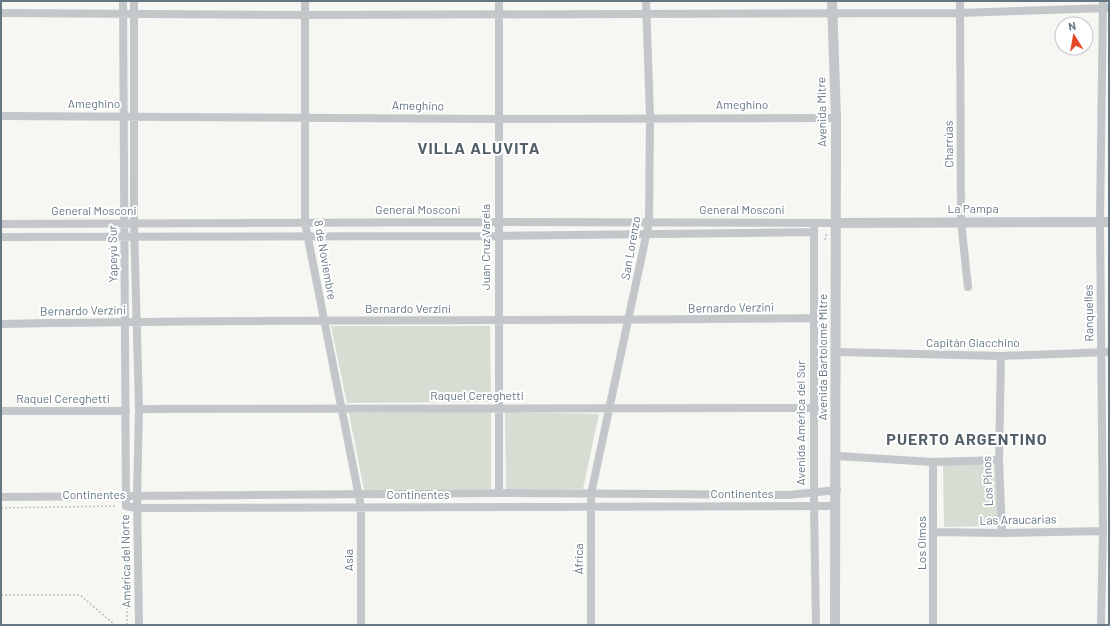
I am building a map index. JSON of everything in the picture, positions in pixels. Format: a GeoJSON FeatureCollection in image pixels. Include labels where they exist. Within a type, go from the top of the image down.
{"type":"FeatureCollection","features":[{"type":"Feature","properties":{"kind":"street","name":"Yapeyú Sur"},"geometry":{"type":"LineString","coordinates":[[123,1],[126,506]]}},
{"type":"Feature","properties":{"kind":"street","name":"Yapeyú Sur"},"geometry":{"type":"LineString","coordinates":[[134,1],[134,223],[136,237],[138,409],[137,497]]}},
{"type":"Feature","properties":{"kind":"street","name":"8 de Noviembre"},"geometry":{"type":"LineString","coordinates":[[305,1],[305,223],[359,495]]}},
{"type":"Feature","properties":{"kind":"street","name":"Juan Cruz Varela"},"geometry":{"type":"LineString","coordinates":[[499,1],[497,119],[499,493]]}},
{"type":"Feature","properties":{"kind":"street","name":"San Lorenzo"},"geometry":{"type":"LineString","coordinates":[[591,494],[648,235],[650,117],[646,1]]}},
{"type":"Feature","properties":{"kind":"street","name":"Avenida Mitre"},"geometry":{"type":"LineString","coordinates":[[832,1],[836,118],[836,223]]}},
{"type":"Feature","properties":{"kind":"street","name":"Charrúas"},"geometry":{"type":"LineString","coordinates":[[960,1],[962,221],[968,287]]}},
{"type":"Feature","properties":{"kind":"street"},"geometry":{"type":"LineString","coordinates":[[1,13],[305,15],[499,13],[960,13],[1105,6]]}},
{"type":"Feature","properties":{"kind":"street","name":"Ranquelles"},"geometry":{"type":"LineString","coordinates":[[1101,625],[1106,352],[1104,222],[1105,6]]}},
{"type":"Feature","properties":{"kind":"street","name":"Ameghino"},"geometry":{"type":"LineString","coordinates":[[1,116],[497,119],[650,117],[836,118]]}},
{"type":"Feature","properties":{"kind":"street","name":"General Mosconi"},"geometry":{"type":"LineString","coordinates":[[1,224],[814,221],[836,223]]}},
{"type":"Feature","properties":{"kind":"street","name":"Avenida América del Sur"},"geometry":{"type":"LineString","coordinates":[[814,221],[814,506],[816,625]]}},
{"type":"Feature","properties":{"kind":"street","name":"La Pampa"},"geometry":{"type":"LineString","coordinates":[[836,223],[962,221],[1104,222]]}},
{"type":"Feature","properties":{"kind":"street","name":"Avenida Bartolomé Mitre"},"geometry":{"type":"LineString","coordinates":[[836,223],[837,490]]}},
{"type":"Feature","properties":{"kind":"street","name":"General Mosconi"},"geometry":{"type":"LineString","coordinates":[[1,237],[498,236],[814,232]]}},
{"type":"Feature","properties":{"kind":"street","name":"Bernardo Verzini"},"geometry":{"type":"LineString","coordinates":[[1,324],[125,322],[628,321],[814,318]]}},
{"type":"Feature","properties":{"kind":"street","name":"Capitán Giacchino"},"geometry":{"type":"LineString","coordinates":[[837,352],[1000,356],[1106,352]]}},
{"type":"Feature","properties":{"kind":"street","name":"Los Pinos"},"geometry":{"type":"LineString","coordinates":[[1000,356],[999,460],[1002,533]]}},
{"type":"Feature","properties":{"kind":"street","name":"Raquel Cereghetti"},"geometry":{"type":"LineString","coordinates":[[138,409],[498,408],[609,410],[815,408]]}},
{"type":"Feature","properties":{"kind":"street","name":"Raquel Cereghetti"},"geometry":{"type":"LineString","coordinates":[[1,411],[126,411]]}},
{"type":"Feature","properties":{"kind":"street"},"geometry":{"type":"LineString","coordinates":[[836,456],[933,462],[999,460]]}},
{"type":"Feature","properties":{"kind":"street","name":"Los Olmos"},"geometry":{"type":"LineString","coordinates":[[933,462],[934,625]]}},
{"type":"Feature","properties":{"kind":"street"},"geometry":{"type":"LineString","coordinates":[[835,625],[837,490]]}},
{"type":"Feature","properties":{"kind":"street","name":"Continentes"},"geometry":{"type":"LineString","coordinates":[[1,497],[499,493],[789,495],[837,490]]}},
{"type":"Feature","properties":{"kind":"street","name":"África"},"geometry":{"type":"LineString","coordinates":[[591,494],[591,625]]}},
{"type":"Feature","properties":{"kind":"street","name":"Asia"},"geometry":{"type":"LineString","coordinates":[[359,495],[361,507],[361,625]]}},
{"type":"Feature","properties":{"kind":"street","name":"América del Norte"},"geometry":{"type":"LineString","coordinates":[[137,497],[139,625]]}},
{"type":"Feature","properties":{"kind":"street","name":"Continentes"},"geometry":{"type":"LineString","coordinates":[[126,506],[137,508],[836,506]]}},
{"type":"Feature","properties":{"kind":"street","name":"Las Araucarias"},"geometry":{"type":"LineString","coordinates":[[934,532],[1002,533],[1103,531]]}},
{"type":"Feature","properties":{"kind":"path","name":"Continentes"},"geometry":{"type":"LineString","coordinates":[[1,508],[126,506]]}},
{"type":"Feature","properties":{"kind":"path","name":"América del Norte"},"geometry":{"type":"LineString","coordinates":[[126,506],[126,625]]}},
{"type":"Feature","properties":{"kind":"path"},"geometry":{"type":"LineString","coordinates":[[1,595],[80,595],[115,625]]}},
{"type":"Feature","properties":{"kind":"shaded area"},"geometry":{"type":"Polygon","coordinates":[[[331,326],[490,326],[491,402],[347,403],[331,326]]]}},
{"type":"Feature","properties":{"kind":"shaded area"},"geometry":{"type":"Polygon","coordinates":[[[491,412],[491,489],[364,490],[349,413],[491,412]]]}},
{"type":"Feature","properties":{"kind":"shaded area"},"geometry":{"type":"Polygon","coordinates":[[[505,412],[599,414],[583,489],[506,489],[505,412]]]}},
{"type":"Feature","properties":{"kind":"shaded area"},"geometry":{"type":"Polygon","coordinates":[[[999,463],[1000,526],[944,527],[943,464],[999,463]]]}},
{"type":"Feature","properties":{"kind":"district","name":"VILLA ALUVITA"},"geometry":{"type":"Point","coordinates":[479,148]}},
{"type":"Feature","properties":{"kind":"district","name":"PUERTO ARGENTINO"},"geometry":{"type":"Point","coordinates":[967,439]}}]}
